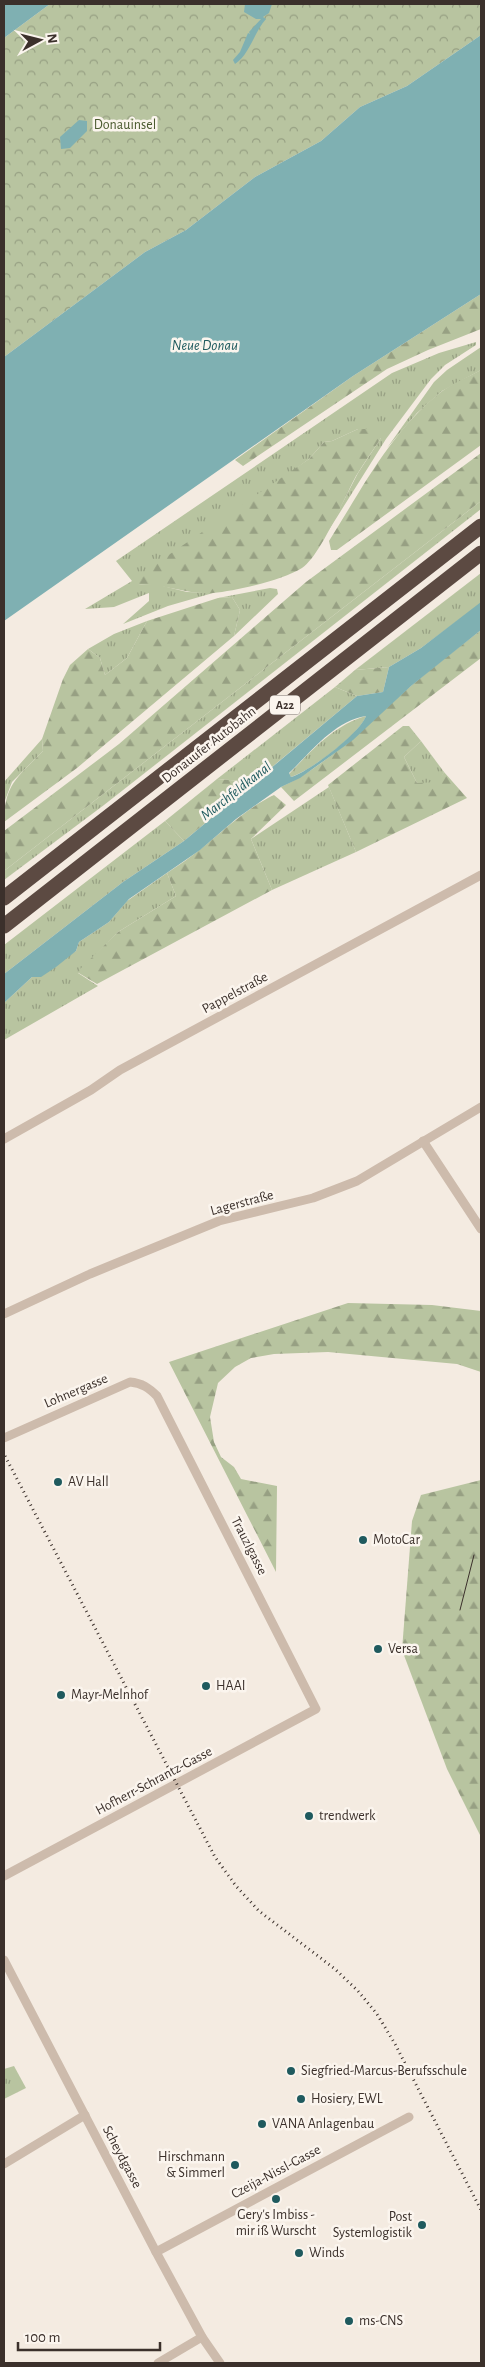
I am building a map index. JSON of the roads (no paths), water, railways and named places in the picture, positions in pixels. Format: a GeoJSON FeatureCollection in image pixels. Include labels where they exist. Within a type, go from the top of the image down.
{"type":"FeatureCollection","features":[{"type":"Feature","properties":{"kind":"highway","name":"Donauufer Autobahn"},"geometry":{"type":"LineString","coordinates":[[4,898],[481,526]]}},
{"type":"Feature","properties":{"kind":"highway","name":"Donauufer Autobahn"},"geometry":{"type":"LineString","coordinates":[[4,926],[481,553]]}},
{"type":"Feature","properties":{"kind":"street","name":"Pappelstraße"},"geometry":{"type":"LineString","coordinates":[[4,1139],[91,1090],[120,1070],[481,875]]}},
{"type":"Feature","properties":{"kind":"street","name":"Lagerstraße"},"geometry":{"type":"LineString","coordinates":[[4,1314],[90,1274],[219,1221],[313,1198],[357,1181],[481,1107]]}},
{"type":"Feature","properties":{"kind":"street"},"geometry":{"type":"LineString","coordinates":[[423,1141],[481,1229]]}},
{"type":"Feature","properties":{"kind":"street","name":"Lohnergasse"},"geometry":{"type":"LineString","coordinates":[[4,1438],[130,1382],[144,1385],[157,1396]]}},
{"type":"Feature","properties":{"kind":"street","name":"Trauzlgasse"},"geometry":{"type":"LineString","coordinates":[[157,1396],[316,1709]]}},
{"type":"Feature","properties":{"kind":"street","name":"Hofherr-Schrantz-Gasse"},"geometry":{"type":"LineString","coordinates":[[4,1876],[316,1709]]}},
{"type":"Feature","properties":{"kind":"street","name":"Scheydgasse"},"geometry":{"type":"LineString","coordinates":[[4,1960],[156,2252],[202,2337],[220,2363]]}},
{"type":"Feature","properties":{"kind":"street"},"geometry":{"type":"LineString","coordinates":[[4,2164],[85,2115]]}},
{"type":"Feature","properties":{"kind":"street","name":"Czeija-Nissl-Gasse"},"geometry":{"type":"LineString","coordinates":[[156,2252],[409,2117]]}},
{"type":"Feature","properties":{"kind":"street"},"geometry":{"type":"LineString","coordinates":[[158,2363],[202,2337]]}},
{"type":"Feature","properties":{"kind":"water"},"geometry":{"type":"Polygon","coordinates":[[[4,4],[50,4],[4,38],[4,4]]]}},
{"type":"Feature","properties":{"kind":"water"},"geometry":{"type":"Polygon","coordinates":[[[245,4],[272,4],[269,13],[263,17],[266,19],[248,49],[235,64],[233,60],[240,52],[248,33],[250,34],[249,32],[261,19],[256,19],[244,12],[245,4]]]}},
{"type":"Feature","properties":{"kind":"water","name":"Neue Donau"},"geometry":{"type":"Polygon","coordinates":[[[481,35],[481,294],[353,376],[4,621],[4,357],[145,252],[186,230],[255,177],[321,141],[360,107],[407,86],[481,35]]]}},
{"type":"Feature","properties":{"kind":"water"},"geometry":{"type":"Polygon","coordinates":[[[79,120],[87,121],[87,131],[70,148],[61,149],[60,137],[79,120]]]}},
{"type":"Feature","properties":{"kind":"water"},"geometry":{"type":"Polygon","coordinates":[[[481,602],[481,630],[411,686],[353,740],[300,778],[281,787],[236,819],[200,850],[129,899],[109,922],[79,942],[76,951],[41,977],[32,977],[4,1003],[4,974],[123,882],[184,841],[357,696],[383,692],[389,667],[421,648],[481,602]],[[366,716],[354,719],[333,731],[289,773],[291,777],[309,768],[333,751],[362,723],[366,716]]]}},
{"type":"Feature","properties":{"kind":"tram line"},"geometry":{"type":"LineString","coordinates":[[460,1610],[474,1555]]}},
{"type":"Feature","properties":{"kind":"railway"},"geometry":{"type":"LineString","coordinates":[[5,1456],[215,1857],[236,1886],[259,1911],[335,1969],[358,1991],[377,2014],[395,2044],[481,2210]]}},
{"type":"Feature","properties":{"kind":"place","name":"AV Hall"},"geometry":{"type":"Point","coordinates":[58,1482]}},
{"type":"Feature","properties":{"kind":"place","name":"MotoCar"},"geometry":{"type":"Point","coordinates":[363,1540]}},
{"type":"Feature","properties":{"kind":"place","name":"Versa"},"geometry":{"type":"Point","coordinates":[378,1649]}},
{"type":"Feature","properties":{"kind":"place","name":"HAAI"},"geometry":{"type":"Point","coordinates":[206,1686]}},
{"type":"Feature","properties":{"kind":"place","name":"Mayr-Melnhof"},"geometry":{"type":"Point","coordinates":[61,1695]}},
{"type":"Feature","properties":{"kind":"place","name":"trendwerk"},"geometry":{"type":"Point","coordinates":[309,1816]}},
{"type":"Feature","properties":{"kind":"place","name":"Siegfried-Marcus-Berufsschule"},"geometry":{"type":"Point","coordinates":[291,2071]}},
{"type":"Feature","properties":{"kind":"place","name":"Hosiery, EWL"},"geometry":{"type":"Point","coordinates":[301,2099]}},
{"type":"Feature","properties":{"kind":"place","name":"VANA Anlagenbau"},"geometry":{"type":"Point","coordinates":[262,2124]}},
{"type":"Feature","properties":{"kind":"place","name":"Hirschmann & Simmerl"},"geometry":{"type":"Point","coordinates":[235,2165]}},
{"type":"Feature","properties":{"kind":"place","name":"Gery's Imbiss - mir iß Wurscht"},"geometry":{"type":"Point","coordinates":[276,2199]}},
{"type":"Feature","properties":{"kind":"place","name":"Post Systemlogistik"},"geometry":{"type":"Point","coordinates":[422,2225]}},
{"type":"Feature","properties":{"kind":"place","name":"Winds"},"geometry":{"type":"Point","coordinates":[299,2253]}},
{"type":"Feature","properties":{"kind":"place","name":"ms-CNS"},"geometry":{"type":"Point","coordinates":[349,2321]}},
{"type":"Feature","properties":{"kind":"park label","name":"Donauinsel"},"geometry":{"type":"Point","coordinates":[125,125]}},
{"type":"Feature","properties":{"kind":"water label","name":"Marchfeldkanal"},"geometry":{"type":"Point","coordinates":[236,791]}}]}
